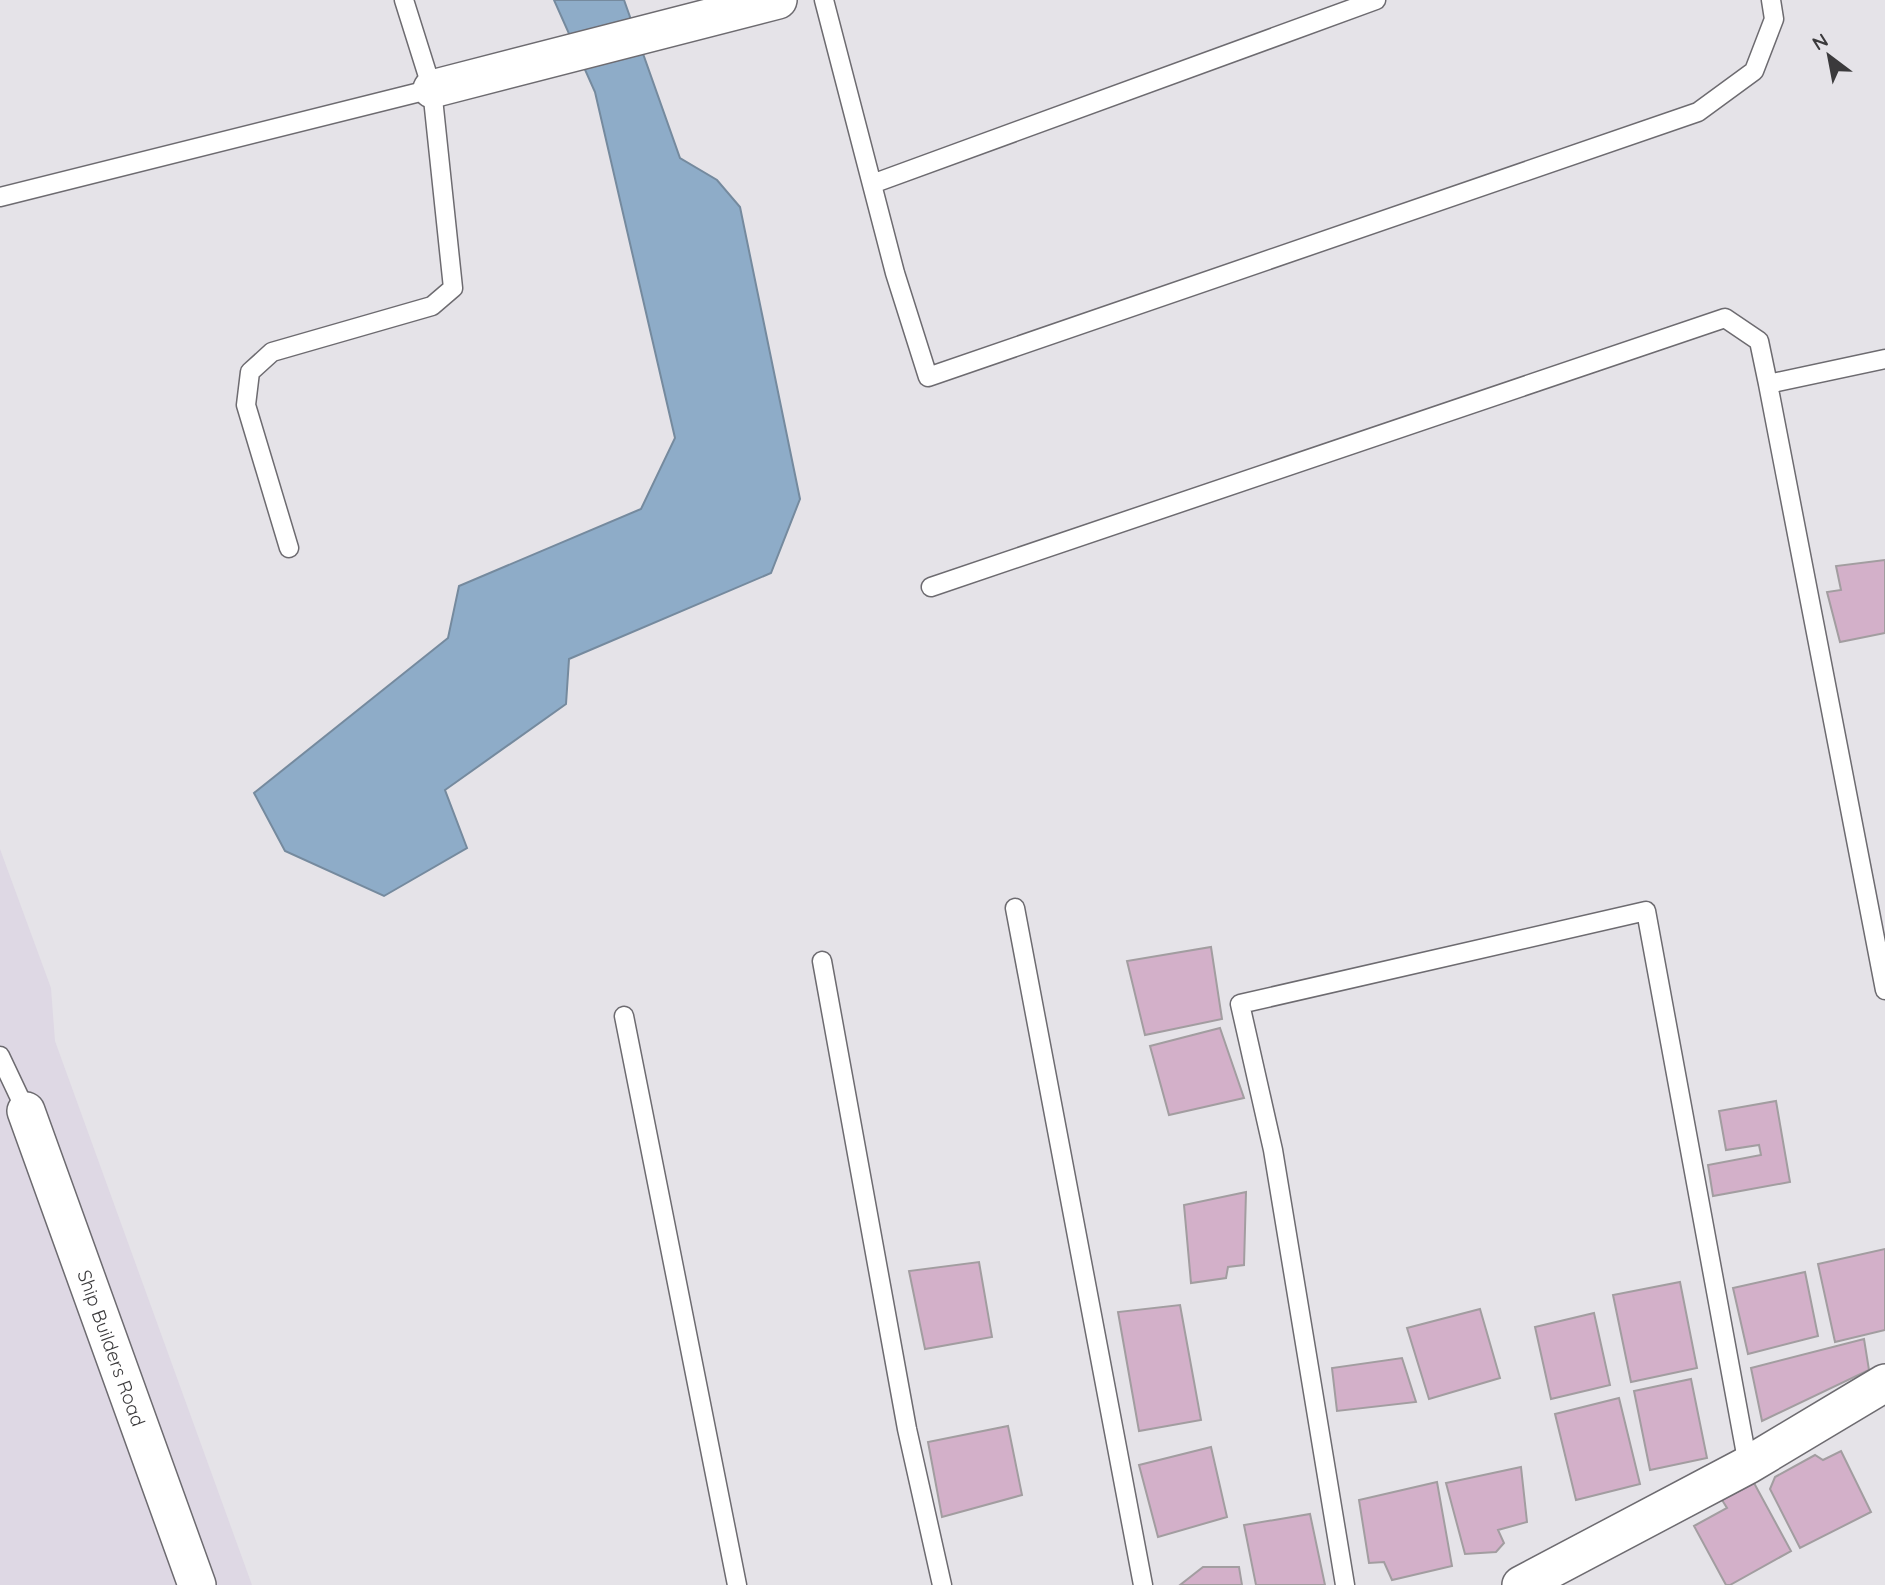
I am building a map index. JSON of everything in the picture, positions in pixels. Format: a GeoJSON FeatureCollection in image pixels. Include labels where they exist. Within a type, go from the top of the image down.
{"type":"FeatureCollection","features":[{"type":"Feature","properties":{"kind":"street"},"geometry":{"type":"LineString","coordinates":[[432,89],[778,0]]}},
{"type":"Feature","properties":{"kind":"street","name":"Ship Builders Road"},"geometry":{"type":"LineString","coordinates":[[26,1111],[197,1585]]}},
{"type":"Feature","properties":{"kind":"street"},"geometry":{"type":"LineString","coordinates":[[1521,1585],[1748,1465],[1885,1383]]}},
{"type":"Feature","properties":{"kind":"lane"},"geometry":{"type":"LineString","coordinates":[[289,548],[246,405],[250,372],[272,352],[432,306],[453,288],[432,89],[404,0]]}},
{"type":"Feature","properties":{"kind":"lane"},"geometry":{"type":"LineString","coordinates":[[824,0],[895,273],[929,377],[1698,112],[1754,71],[1774,19],[1770,0]]}},
{"type":"Feature","properties":{"kind":"lane"},"geometry":{"type":"LineString","coordinates":[[872,184],[1376,0]]}},
{"type":"Feature","properties":{"kind":"lane"},"geometry":{"type":"LineString","coordinates":[[0,197],[432,89]]}},
{"type":"Feature","properties":{"kind":"lane"},"geometry":{"type":"LineString","coordinates":[[931,587],[1725,318],[1759,341],[1885,990]]}},
{"type":"Feature","properties":{"kind":"lane"},"geometry":{"type":"LineString","coordinates":[[1769,384],[1885,359]]}},
{"type":"Feature","properties":{"kind":"lane"},"geometry":{"type":"LineString","coordinates":[[1015,908],[1143,1585]]}},
{"type":"Feature","properties":{"kind":"lane"},"geometry":{"type":"LineString","coordinates":[[1345,1585],[1273,1150],[1240,1004],[1646,911],[1748,1465]]}},
{"type":"Feature","properties":{"kind":"lane"},"geometry":{"type":"LineString","coordinates":[[822,961],[908,1429],[942,1585]]}},
{"type":"Feature","properties":{"kind":"lane"},"geometry":{"type":"LineString","coordinates":[[624,1016],[737,1585]]}},
{"type":"Feature","properties":{"kind":"lane"},"geometry":{"type":"LineString","coordinates":[[0,1056],[26,1111]]}},
{"type":"Feature","properties":{"kind":"shaded area"},"geometry":{"type":"Polygon","coordinates":[[[0,849],[51,988],[55,1041],[252,1585],[0,1585],[0,849]]]}},
{"type":"Feature","properties":{"kind":"water"},"geometry":{"type":"Polygon","coordinates":[[[554,0],[624,0],[680,158],[717,180],[740,207],[800,499],[771,573],[569,659],[566,704],[445,790],[467,848],[384,896],[285,851],[254,793],[448,638],[459,586],[641,509],[675,438],[595,92],[554,0]]]}},
{"type":"Feature","properties":{"kind":"building"},"geometry":{"type":"Polygon","coordinates":[[[1885,560],[1885,633],[1840,642],[1827,592],[1841,590],[1836,566],[1885,560]]]}},
{"type":"Feature","properties":{"kind":"building"},"geometry":{"type":"Polygon","coordinates":[[[1211,947],[1222,1019],[1145,1035],[1127,961],[1211,947]]]}},
{"type":"Feature","properties":{"kind":"building"},"geometry":{"type":"Polygon","coordinates":[[[1220,1028],[1244,1098],[1169,1115],[1150,1046],[1220,1028]]]}},
{"type":"Feature","properties":{"kind":"building"},"geometry":{"type":"Polygon","coordinates":[[[1776,1101],[1790,1182],[1713,1196],[1708,1165],[1761,1155],[1759,1145],[1726,1150],[1719,1111],[1776,1101]]]}},
{"type":"Feature","properties":{"kind":"building"},"geometry":{"type":"Polygon","coordinates":[[[1246,1192],[1244,1265],[1228,1267],[1226,1278],[1191,1283],[1184,1205],[1246,1192]]]}},
{"type":"Feature","properties":{"kind":"building"},"geometry":{"type":"Polygon","coordinates":[[[1885,1249],[1885,1330],[1835,1342],[1818,1264],[1885,1249]]]}},
{"type":"Feature","properties":{"kind":"building"},"geometry":{"type":"Polygon","coordinates":[[[979,1262],[992,1337],[925,1349],[909,1271],[979,1262]]]}},
{"type":"Feature","properties":{"kind":"building"},"geometry":{"type":"Polygon","coordinates":[[[1805,1272],[1818,1336],[1748,1354],[1733,1288],[1805,1272]]]}},
{"type":"Feature","properties":{"kind":"building"},"geometry":{"type":"Polygon","coordinates":[[[1680,1282],[1697,1368],[1631,1382],[1613,1295],[1680,1282]]]}},
{"type":"Feature","properties":{"kind":"building"},"geometry":{"type":"Polygon","coordinates":[[[1180,1305],[1201,1420],[1139,1431],[1118,1312],[1180,1305]]]}},
{"type":"Feature","properties":{"kind":"building"},"geometry":{"type":"Polygon","coordinates":[[[1480,1309],[1500,1378],[1429,1399],[1407,1328],[1480,1309]]]}},
{"type":"Feature","properties":{"kind":"building"},"geometry":{"type":"Polygon","coordinates":[[[1594,1313],[1610,1385],[1551,1399],[1535,1327],[1594,1313]]]}},
{"type":"Feature","properties":{"kind":"building"},"geometry":{"type":"Polygon","coordinates":[[[1864,1339],[1869,1370],[1762,1421],[1751,1368],[1864,1339]]]}},
{"type":"Feature","properties":{"kind":"building"},"geometry":{"type":"Polygon","coordinates":[[[1402,1358],[1416,1402],[1337,1411],[1332,1368],[1402,1358]]]}},
{"type":"Feature","properties":{"kind":"building"},"geometry":{"type":"Polygon","coordinates":[[[1691,1379],[1707,1458],[1650,1470],[1634,1391],[1691,1379]]]}},
{"type":"Feature","properties":{"kind":"building"},"geometry":{"type":"Polygon","coordinates":[[[1619,1398],[1640,1484],[1576,1500],[1555,1414],[1619,1398]]]}},
{"type":"Feature","properties":{"kind":"building"},"geometry":{"type":"Polygon","coordinates":[[[1008,1426],[1022,1495],[942,1517],[928,1442],[1008,1426]]]}},
{"type":"Feature","properties":{"kind":"building"},"geometry":{"type":"Polygon","coordinates":[[[1211,1447],[1227,1517],[1158,1537],[1139,1465],[1211,1447]]]}},
{"type":"Feature","properties":{"kind":"building"},"geometry":{"type":"Polygon","coordinates":[[[1841,1451],[1871,1512],[1800,1548],[1770,1489],[1775,1477],[1815,1455],[1823,1460],[1841,1451]]]}},
{"type":"Feature","properties":{"kind":"building"},"geometry":{"type":"Polygon","coordinates":[[[1521,1467],[1527,1522],[1498,1530],[1504,1543],[1496,1552],[1465,1554],[1446,1483],[1521,1467]]]}},
{"type":"Feature","properties":{"kind":"building"},"geometry":{"type":"Polygon","coordinates":[[[1437,1482],[1452,1566],[1392,1580],[1384,1562],[1369,1563],[1359,1500],[1437,1482]]]}},
{"type":"Feature","properties":{"kind":"building"},"geometry":{"type":"Polygon","coordinates":[[[1754,1483],[1791,1551],[1726,1585],[1694,1526],[1727,1508],[1722,1500],[1754,1483]]]}},
{"type":"Feature","properties":{"kind":"building"},"geometry":{"type":"Polygon","coordinates":[[[1310,1514],[1325,1585],[1256,1585],[1244,1525],[1310,1514]]]}},
{"type":"Feature","properties":{"kind":"building"},"geometry":{"type":"Polygon","coordinates":[[[1203,1567],[1239,1567],[1242,1585],[1180,1585],[1203,1567]]]}}]}
